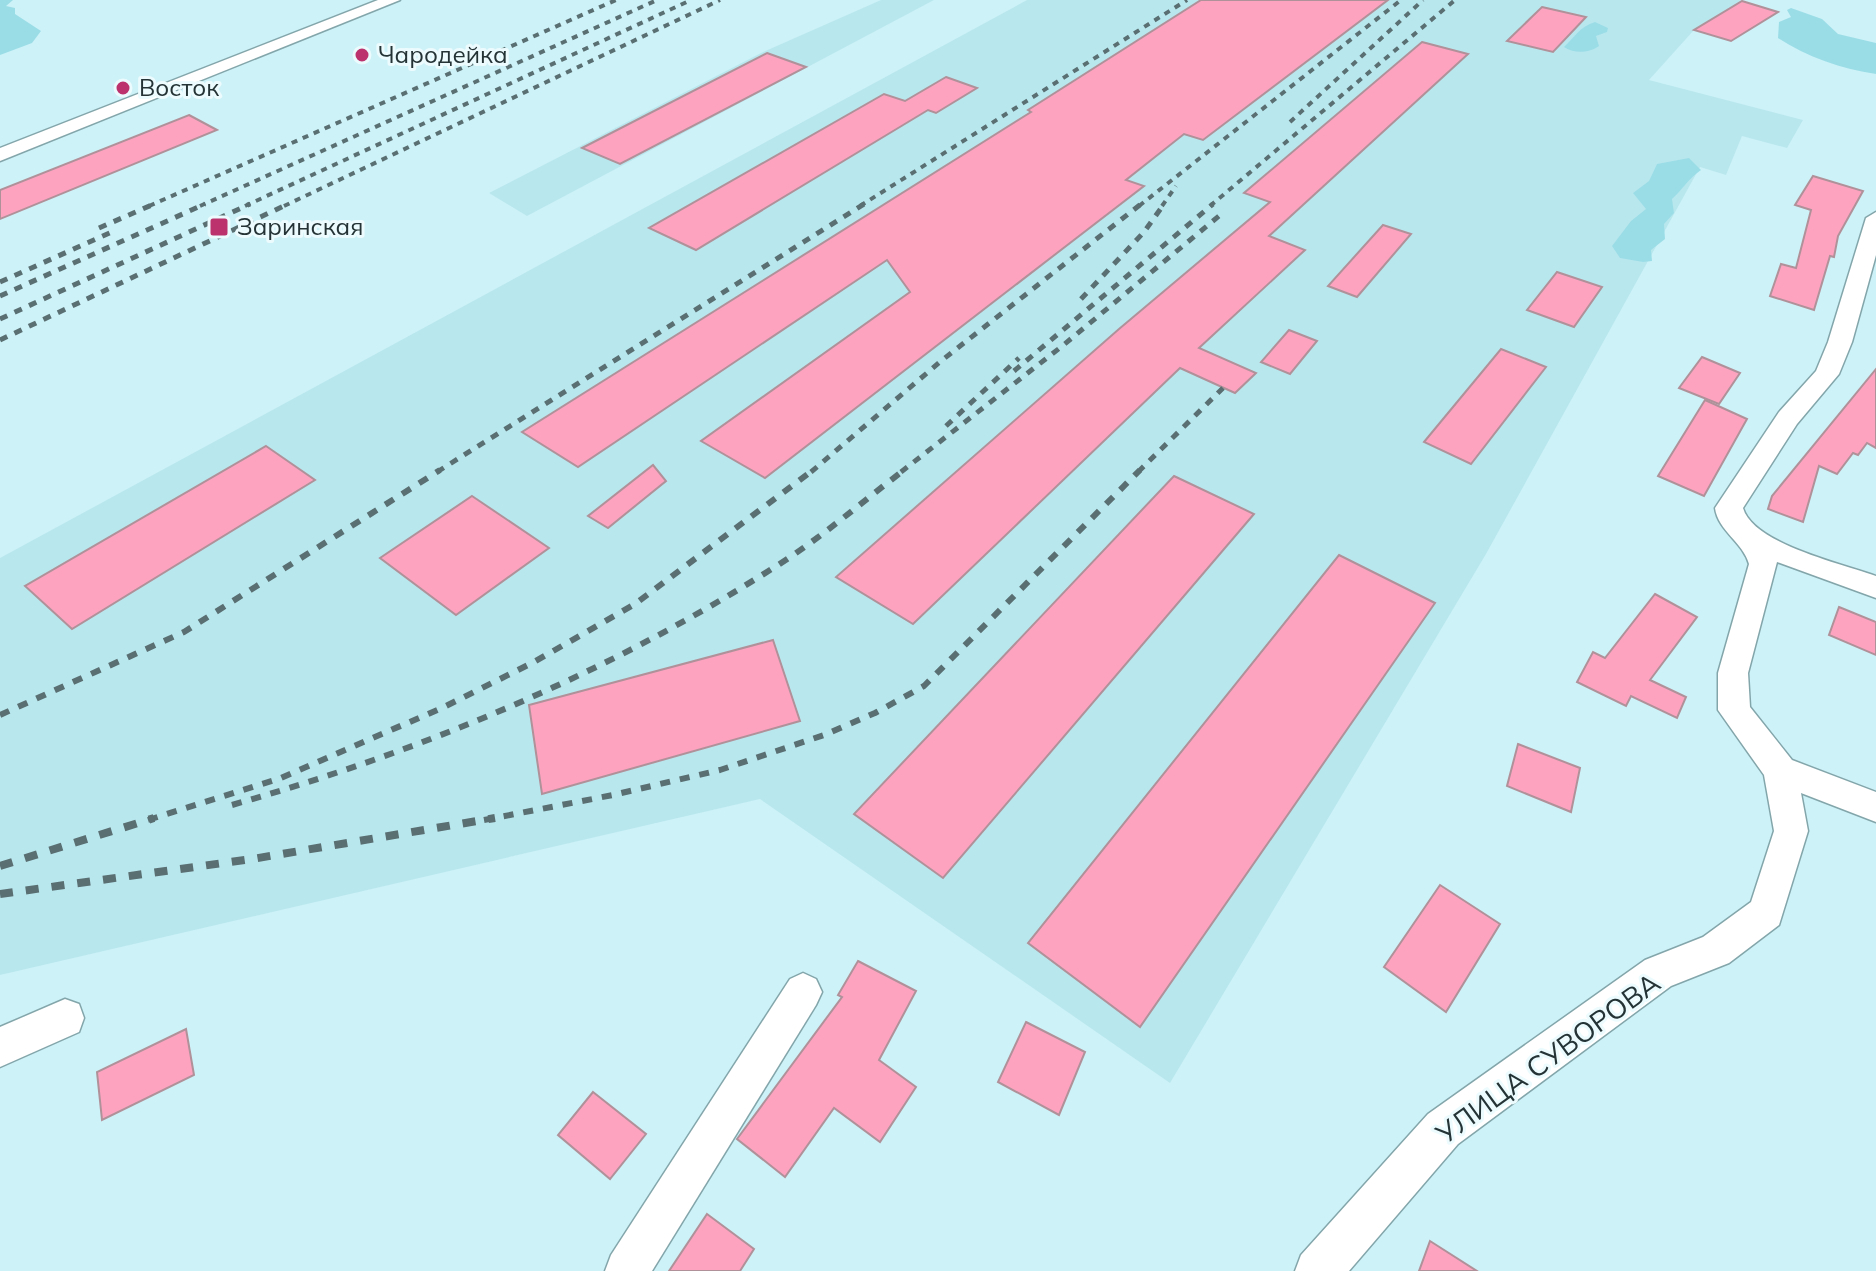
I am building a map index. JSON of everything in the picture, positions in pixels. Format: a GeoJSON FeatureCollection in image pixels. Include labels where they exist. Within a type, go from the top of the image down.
{"type":"FeatureCollection","features":[{"type":"Feature","properties":{"kind":"street"},"geometry":{"type":"LineString","coordinates":[[0,155],[392,0]]}},
{"type":"Feature","properties":{"kind":"street"},"geometry":{"type":"LineString","coordinates":[[1876,218],[1840,342],[1827,374],[1788,418],[1729,508],[1739,527],[1757,544],[1876,587]]}},
{"type":"Feature","properties":{"kind":"street","name":"УЛИЦА СУВОРОВА"},"geometry":{"type":"LineString","coordinates":[[1317,1271],[1443,1129],[1658,973],[1716,950],[1766,913],[1791,831],[1780,770],[1734,710],[1733,673],[1763,564],[1757,544]]}},
{"type":"Feature","properties":{"kind":"street"},"geometry":{"type":"LineString","coordinates":[[1780,770],[1876,807]]}},
{"type":"Feature","properties":{"kind":"street"},"geometry":{"type":"LineString","coordinates":[[627,1271],[803,992]]}},
{"type":"Feature","properties":{"kind":"street"},"geometry":{"type":"LineString","coordinates":[[0,1047],[65,1018]]}},
{"type":"Feature","properties":{"kind":"shaded area"},"geometry":{"type":"Polygon","coordinates":[[[0,0],[13,0],[6,6],[15,8],[15,14],[41,31],[32,43],[0,55],[0,0]]]}},
{"type":"Feature","properties":{"kind":"shaded area"},"geometry":{"type":"Polygon","coordinates":[[[881,0],[934,0],[527,216],[489,193],[761,53],[881,0]]]}},
{"type":"Feature","properties":{"kind":"shaded area"},"geometry":{"type":"Polygon","coordinates":[[[1027,0],[1739,0],[1778,12],[1731,41],[1694,30],[1649,80],[1803,120],[1787,148],[1742,136],[1726,175],[1700,167],[1486,554],[1170,1083],[760,799],[0,975],[0,558],[1027,0]]]}},
{"type":"Feature","properties":{"kind":"shaded area"},"geometry":{"type":"Polygon","coordinates":[[[1791,8],[1822,19],[1838,34],[1876,43],[1876,74],[1825,61],[1778,38],[1779,22],[1791,17],[1787,10],[1791,8]]]}},
{"type":"Feature","properties":{"kind":"shaded area"},"geometry":{"type":"Polygon","coordinates":[[[1595,22],[1608,28],[1607,32],[1596,36],[1599,46],[1582,52],[1564,47],[1581,30],[1595,22]]]}},
{"type":"Feature","properties":{"kind":"shaded area"},"geometry":{"type":"Polygon","coordinates":[[[1689,158],[1701,170],[1672,199],[1674,213],[1664,224],[1665,239],[1651,250],[1652,261],[1620,258],[1612,246],[1631,221],[1646,209],[1633,193],[1649,181],[1657,164],[1689,158]]]}},
{"type":"Feature","properties":{"kind":"building"},"geometry":{"type":"Polygon","coordinates":[[[1201,0],[1388,0],[1203,140],[1184,134],[1126,180],[1144,186],[765,478],[701,441],[910,292],[887,260],[578,467],[522,432],[1031,112],[1028,110],[1201,0]]]}},
{"type":"Feature","properties":{"kind":"building"},"geometry":{"type":"Polygon","coordinates":[[[1742,1],[1778,12],[1731,41],[1694,30],[1742,1]]]}},
{"type":"Feature","properties":{"kind":"building"},"geometry":{"type":"Polygon","coordinates":[[[1542,7],[1586,17],[1553,52],[1507,41],[1542,7]]]}},
{"type":"Feature","properties":{"kind":"building"},"geometry":{"type":"Polygon","coordinates":[[[1422,42],[1468,54],[1269,236],[1305,250],[1199,348],[1256,373],[1235,393],[1180,368],[913,624],[836,577],[1119,329],[1270,202],[1244,193],[1422,42]]]}},
{"type":"Feature","properties":{"kind":"building"},"geometry":{"type":"Polygon","coordinates":[[[767,53],[806,67],[620,164],[582,148],[767,53]]]}},
{"type":"Feature","properties":{"kind":"building"},"geometry":{"type":"Polygon","coordinates":[[[946,77],[977,88],[936,113],[928,110],[696,250],[649,228],[884,94],[905,101],[946,77]]]}},
{"type":"Feature","properties":{"kind":"building","name":"Заринская"},"geometry":{"type":"Polygon","coordinates":[[[189,115],[217,130],[0,219],[0,190],[189,115]]]}},
{"type":"Feature","properties":{"kind":"building"},"geometry":{"type":"Polygon","coordinates":[[[1813,176],[1863,191],[1838,236],[1834,257],[1830,256],[1814,310],[1770,296],[1781,264],[1796,268],[1811,210],[1795,205],[1813,176]]]}},
{"type":"Feature","properties":{"kind":"building"},"geometry":{"type":"Polygon","coordinates":[[[1383,225],[1411,234],[1357,297],[1328,286],[1383,225]]]}},
{"type":"Feature","properties":{"kind":"building"},"geometry":{"type":"Polygon","coordinates":[[[1557,272],[1602,287],[1574,327],[1527,310],[1557,272]]]}},
{"type":"Feature","properties":{"kind":"building"},"geometry":{"type":"Polygon","coordinates":[[[1289,330],[1317,341],[1290,374],[1261,362],[1289,330]]]}},
{"type":"Feature","properties":{"kind":"building"},"geometry":{"type":"Polygon","coordinates":[[[1501,349],[1546,367],[1471,464],[1424,442],[1501,349]]]}},
{"type":"Feature","properties":{"kind":"building"},"geometry":{"type":"Polygon","coordinates":[[[1702,357],[1740,373],[1719,404],[1679,388],[1702,357]]]}},
{"type":"Feature","properties":{"kind":"building"},"geometry":{"type":"Polygon","coordinates":[[[1876,369],[1876,448],[1867,443],[1858,455],[1853,453],[1837,474],[1819,466],[1803,522],[1768,509],[1772,496],[1876,369]]]}},
{"type":"Feature","properties":{"kind":"building"},"geometry":{"type":"Polygon","coordinates":[[[1705,400],[1747,419],[1704,496],[1658,476],[1705,400]]]}},
{"type":"Feature","properties":{"kind":"building"},"geometry":{"type":"Polygon","coordinates":[[[266,446],[315,480],[72,629],[25,586],[266,446]]]}},
{"type":"Feature","properties":{"kind":"building"},"geometry":{"type":"Polygon","coordinates":[[[653,465],[666,481],[608,528],[588,516],[653,465]]]}},
{"type":"Feature","properties":{"kind":"building"},"geometry":{"type":"Polygon","coordinates":[[[1174,476],[1254,514],[943,878],[854,814],[1174,476]]]}},
{"type":"Feature","properties":{"kind":"building"},"geometry":{"type":"Polygon","coordinates":[[[472,496],[549,548],[456,615],[380,558],[472,496]]]}},
{"type":"Feature","properties":{"kind":"building"},"geometry":{"type":"Polygon","coordinates":[[[1339,555],[1435,603],[1140,1027],[1028,943],[1339,555]]]}},
{"type":"Feature","properties":{"kind":"building"},"geometry":{"type":"Polygon","coordinates":[[[1655,594],[1697,617],[1650,680],[1686,697],[1677,718],[1631,696],[1626,706],[1577,682],[1593,652],[1605,658],[1655,594]]]}},
{"type":"Feature","properties":{"kind":"building"},"geometry":{"type":"Polygon","coordinates":[[[1839,607],[1876,622],[1876,655],[1829,635],[1839,607]]]}},
{"type":"Feature","properties":{"kind":"building"},"geometry":{"type":"Polygon","coordinates":[[[773,640],[800,721],[542,794],[529,705],[773,640]]]}},
{"type":"Feature","properties":{"kind":"building"},"geometry":{"type":"Polygon","coordinates":[[[1518,744],[1580,768],[1571,812],[1507,786],[1518,744]]]}},
{"type":"Feature","properties":{"kind":"building"},"geometry":{"type":"Polygon","coordinates":[[[1440,885],[1500,924],[1446,1012],[1384,967],[1440,885]]]}},
{"type":"Feature","properties":{"kind":"building"},"geometry":{"type":"Polygon","coordinates":[[[858,961],[916,991],[879,1060],[916,1087],[880,1142],[834,1108],[785,1177],[737,1139],[842,997],[838,995],[858,961]]]}},
{"type":"Feature","properties":{"kind":"building"},"geometry":{"type":"Polygon","coordinates":[[[1026,1022],[1085,1052],[1059,1115],[998,1082],[1026,1022]]]}},
{"type":"Feature","properties":{"kind":"building"},"geometry":{"type":"Polygon","coordinates":[[[186,1029],[194,1075],[102,1120],[97,1072],[186,1029]]]}},
{"type":"Feature","properties":{"kind":"building"},"geometry":{"type":"Polygon","coordinates":[[[593,1092],[646,1134],[610,1179],[558,1135],[593,1092]]]}},
{"type":"Feature","properties":{"kind":"building"},"geometry":{"type":"Polygon","coordinates":[[[707,1214],[754,1249],[740,1271],[669,1271],[707,1214]]]}},
{"type":"Feature","properties":{"kind":"building"},"geometry":{"type":"Polygon","coordinates":[[[1430,1241],[1477,1271],[1419,1271],[1430,1241]]]}},
{"type":"Feature","properties":{"kind":"railway"},"geometry":{"type":"LineString","coordinates":[[149,206],[616,0]]}},
{"type":"Feature","properties":{"kind":"railway"},"geometry":{"type":"LineString","coordinates":[[200,206],[657,0]]}},
{"type":"Feature","properties":{"kind":"railway"},"geometry":{"type":"LineString","coordinates":[[245,206],[691,0]]}},
{"type":"Feature","properties":{"kind":"railway"},"geometry":{"type":"LineString","coordinates":[[284,206],[720,0]]}},
{"type":"Feature","properties":{"kind":"railway"},"geometry":{"type":"LineString","coordinates":[[860,206],[1187,0]]}},
{"type":"Feature","properties":{"kind":"railway"},"geometry":{"type":"LineString","coordinates":[[1139,206],[1401,0]]}},
{"type":"Feature","properties":{"kind":"railway"},"geometry":{"type":"LineString","coordinates":[[1290,122],[1423,0]]}},
{"type":"Feature","properties":{"kind":"railway"},"geometry":{"type":"LineString","coordinates":[[1210,206],[1455,0]]}},
{"type":"Feature","properties":{"kind":"railway"},"geometry":{"type":"LineString","coordinates":[[1162,206],[1176,186]]}},
{"type":"Feature","properties":{"kind":"railway"},"geometry":{"type":"LineString","coordinates":[[99,228],[154,204]]}},
{"type":"Feature","properties":{"kind":"railway"},"geometry":{"type":"LineString","coordinates":[[0,296],[205,204]]}},
{"type":"Feature","properties":{"kind":"railway"},"geometry":{"type":"LineString","coordinates":[[0,319],[250,204]]}},
{"type":"Feature","properties":{"kind":"railway"},"geometry":{"type":"LineString","coordinates":[[0,340],[288,204]]}},
{"type":"Feature","properties":{"kind":"railway"},"geometry":{"type":"LineString","coordinates":[[437,472],[864,204]]}},
{"type":"Feature","properties":{"kind":"railway"},"geometry":{"type":"LineString","coordinates":[[811,472],[941,361],[1141,204]]}},
{"type":"Feature","properties":{"kind":"railway"},"geometry":{"type":"LineString","coordinates":[[1081,299],[1144,232],[1164,204]]}},
{"type":"Feature","properties":{"kind":"railway"},"geometry":{"type":"LineString","coordinates":[[1014,371],[1213,204]]}},
{"type":"Feature","properties":{"kind":"railway"},"geometry":{"type":"LineString","coordinates":[[901,472],[1061,347],[1219,216]]}},
{"type":"Feature","properties":{"kind":"railway"},"geometry":{"type":"LineString","coordinates":[[0,282],[114,231]]}},
{"type":"Feature","properties":{"kind":"railway"},"geometry":{"type":"LineString","coordinates":[[946,426],[1019,358]]}},
{"type":"Feature","properties":{"kind":"railway"},"geometry":{"type":"LineString","coordinates":[[1138,472],[1223,388]]}},
{"type":"Feature","properties":{"kind":"railway"},"geometry":{"type":"LineString","coordinates":[[0,715],[184,632],[440,470]]}},
{"type":"Feature","properties":{"kind":"railway"},"geometry":{"type":"LineString","coordinates":[[148,820],[281,778],[444,707],[534,662],[635,604],[813,470]]}},
{"type":"Feature","properties":{"kind":"railway"},"geometry":{"type":"LineString","coordinates":[[232,805],[445,733],[582,674],[714,604],[778,565],[904,470]]}},
{"type":"Feature","properties":{"kind":"railway"},"geometry":{"type":"LineString","coordinates":[[490,819],[720,770],[824,735],[875,713],[924,686],[1138,472]]}},
{"type":"Feature","properties":{"kind":"railway"},"geometry":{"type":"LineString","coordinates":[[0,866],[154,818]]}},
{"type":"Feature","properties":{"kind":"railway"},"geometry":{"type":"LineString","coordinates":[[490,819],[495,818]]}},
{"type":"Feature","properties":{"kind":"railway"},"geometry":{"type":"LineString","coordinates":[[0,894],[252,859],[490,819]]}},
{"type":"Feature","properties":{"kind":"railway"},"geometry":{"type":"LineString","coordinates":[[484,820],[490,819]]}},
{"type":"Feature","properties":{"kind":"place","name":"Чародейка"},"geometry":{"type":"Point","coordinates":[362,55]}},
{"type":"Feature","properties":{"kind":"place","name":"Восток"},"geometry":{"type":"Point","coordinates":[123,88]}},
{"type":"Feature","properties":{"kind":"place","name":"Заринская"},"geometry":{"type":"Point","coordinates":[219,227]}}]}
